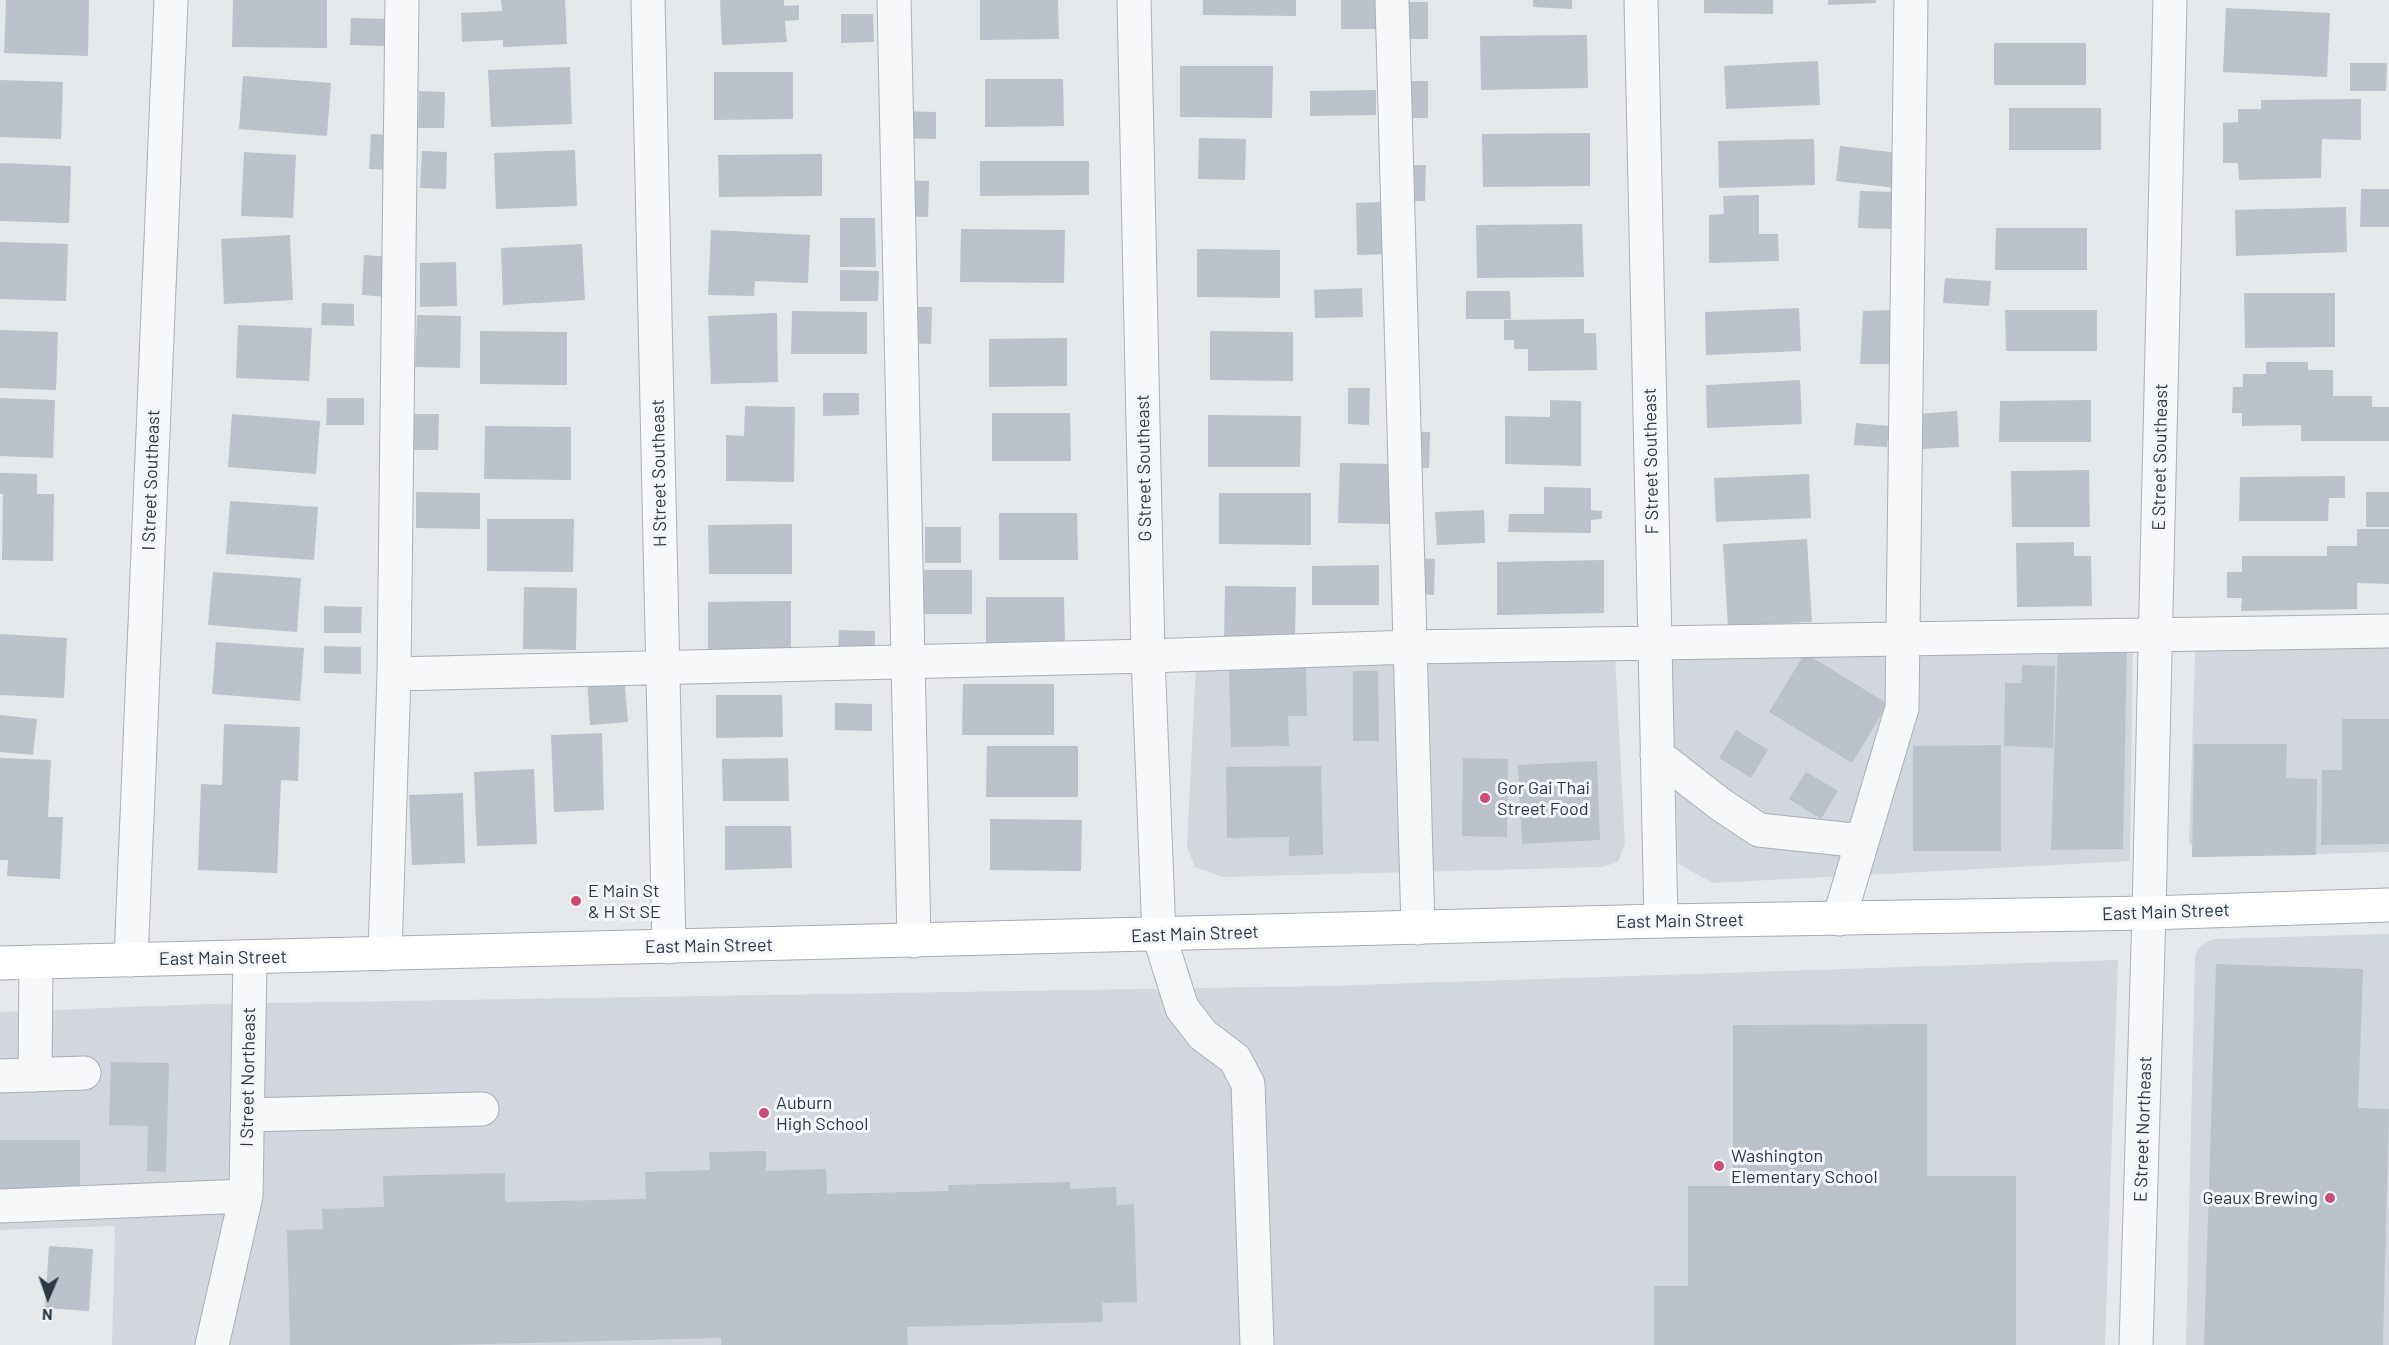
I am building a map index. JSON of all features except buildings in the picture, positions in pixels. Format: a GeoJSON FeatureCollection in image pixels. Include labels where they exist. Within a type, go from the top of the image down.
{"type":"FeatureCollection","features":[{"type":"Feature","properties":{"kind":"main road","name":"East Main Street"},"geometry":{"type":"LineString","coordinates":[[0,963],[1661,921],[2149,913],[2389,905]]}},
{"type":"Feature","properties":{"kind":"street","name":"I Street Southeast"},"geometry":{"type":"LineString","coordinates":[[131,960],[171,0]]}},
{"type":"Feature","properties":{"kind":"street"},"geometry":{"type":"LineString","coordinates":[[385,954],[394,674],[402,0]]}},
{"type":"Feature","properties":{"kind":"street","name":"H Street Southeast"},"geometry":{"type":"LineString","coordinates":[[648,0],[669,947]]}},
{"type":"Feature","properties":{"kind":"street"},"geometry":{"type":"LineString","coordinates":[[894,0],[915,941]]}},
{"type":"Feature","properties":{"kind":"street","name":"G Street Southeast"},"geometry":{"type":"LineString","coordinates":[[1134,0],[1148,656],[1159,935],[1182,1008],[1203,1035],[1235,1059],[1248,1083],[1257,1345]]}},
{"type":"Feature","properties":{"kind":"street"},"geometry":{"type":"LineString","coordinates":[[1392,0],[1418,928]]}},
{"type":"Feature","properties":{"kind":"street","name":"F Street Southeast"},"geometry":{"type":"LineString","coordinates":[[1641,0],[1661,921]]}},
{"type":"Feature","properties":{"kind":"street"},"geometry":{"type":"LineString","coordinates":[[1839,919],[1902,708],[1911,0]]}},
{"type":"Feature","properties":{"kind":"street","name":"E Street Southeast"},"geometry":{"type":"LineString","coordinates":[[2149,913],[2170,0]]}},
{"type":"Feature","properties":{"kind":"street"},"geometry":{"type":"LineString","coordinates":[[394,674],[663,669],[1410,647],[2389,631]]}},
{"type":"Feature","properties":{"kind":"street"},"geometry":{"type":"LineString","coordinates":[[1657,755],[1720,804],[1759,830],[1862,841]]}},
{"type":"Feature","properties":{"kind":"street","name":"E Street Northeast"},"geometry":{"type":"LineString","coordinates":[[2136,1345],[2149,913]]}},
{"type":"Feature","properties":{"kind":"street","name":"I Street Northeast"},"geometry":{"type":"LineString","coordinates":[[212,1345],[246,1196],[250,957]]}},
{"type":"Feature","properties":{"kind":"street"},"geometry":{"type":"LineString","coordinates":[[35,1075],[36,962]]}},
{"type":"Feature","properties":{"kind":"street"},"geometry":{"type":"LineString","coordinates":[[0,1076],[84,1073]]}},
{"type":"Feature","properties":{"kind":"street"},"geometry":{"type":"LineString","coordinates":[[247,1115],[482,1109]]}},
{"type":"Feature","properties":{"kind":"street"},"geometry":{"type":"LineString","coordinates":[[0,1206],[246,1196]]}},
{"type":"Feature","properties":{"kind":"shaded area"},"geometry":{"type":"Polygon","coordinates":[[[2389,624],[2389,852],[2199,857],[2189,842],[2196,625],[2389,624]]]}},
{"type":"Feature","properties":{"kind":"shaded area"},"geometry":{"type":"Polygon","coordinates":[[[2133,638],[2130,861],[1713,883],[1678,864],[1671,651],[2133,638]]]}},
{"type":"Feature","properties":{"kind":"shaded area"},"geometry":{"type":"Polygon","coordinates":[[[1615,655],[1625,844],[1618,862],[1602,867],[1223,877],[1195,867],[1187,847],[1196,664],[1615,655]]]}},
{"type":"Feature","properties":{"kind":"shaded area"},"geometry":{"type":"Polygon","coordinates":[[[2389,934],[2389,1345],[2186,1345],[2195,955],[2199,947],[2213,939],[2389,934]]]}},
{"type":"Feature","properties":{"kind":"shaded area"},"geometry":{"type":"Polygon","coordinates":[[[2118,960],[2105,1345],[112,1345],[115,1226],[0,1230],[0,1012],[208,1004],[1327,986],[2118,960]]]}},
{"type":"Feature","properties":{"kind":"place","name":"Gor Gai Thai Street Food"},"geometry":{"type":"Point","coordinates":[1485,798]}},
{"type":"Feature","properties":{"kind":"place","name":"E Main St & H St SE"},"geometry":{"type":"Point","coordinates":[576,901]}},
{"type":"Feature","properties":{"kind":"place","name":"Auburn High School"},"geometry":{"type":"Point","coordinates":[764,1113]}},
{"type":"Feature","properties":{"kind":"place","name":"Washington Elementary School"},"geometry":{"type":"Point","coordinates":[1719,1166]}},
{"type":"Feature","properties":{"kind":"place","name":"Geaux Brewing"},"geometry":{"type":"Point","coordinates":[2330,1198]}}]}
